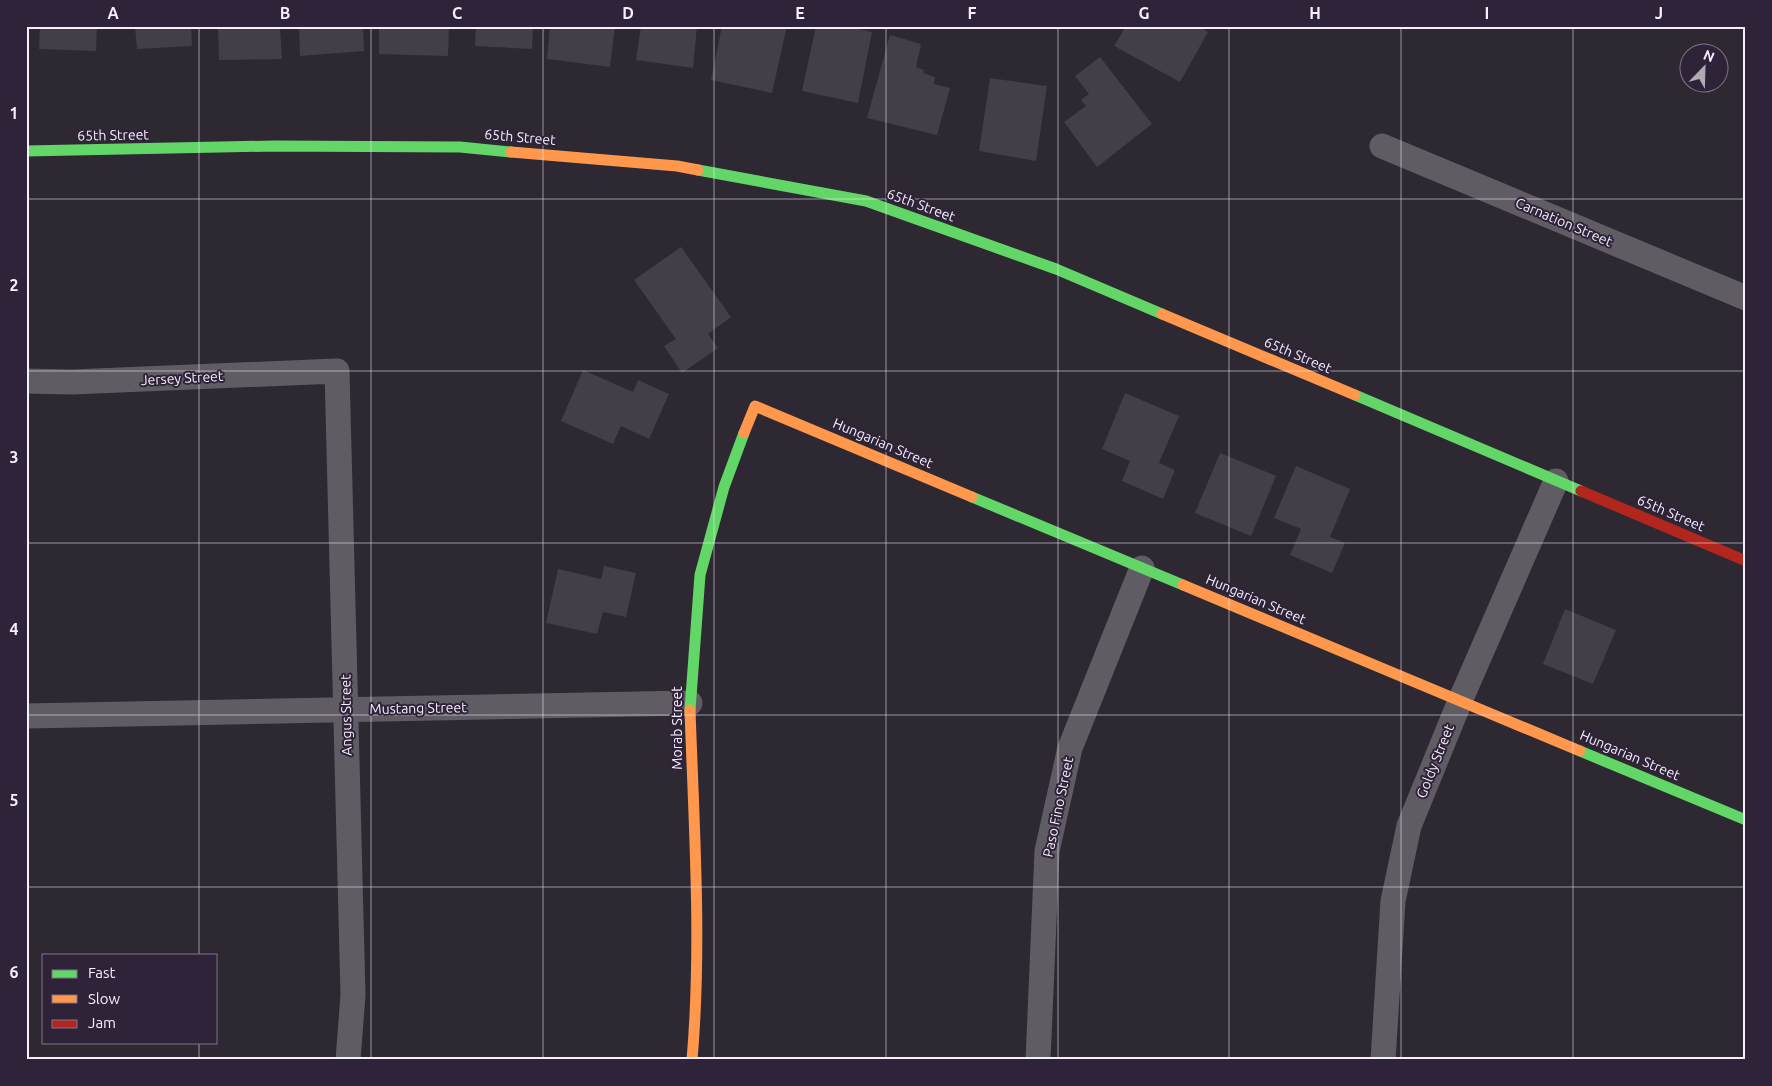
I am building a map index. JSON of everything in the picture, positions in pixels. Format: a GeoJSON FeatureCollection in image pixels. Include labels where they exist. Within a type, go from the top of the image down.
{"type":"FeatureCollection","features":[{"type":"Feature","properties":{"kind":"street","name":"65th Street"},"geometry":{"type":"LineString","coordinates":[[26,151],[274,146],[460,147],[677,166],[866,202],[1056,269],[1746,561]]}},
{"type":"Feature","properties":{"kind":"street","name":"Carnation Street"},"geometry":{"type":"LineString","coordinates":[[1382,146],[1746,298]]}},
{"type":"Feature","properties":{"kind":"street","name":"Jersey Street"},"geometry":{"type":"LineString","coordinates":[[26,381],[72,382],[337,370]]}},
{"type":"Feature","properties":{"kind":"street","name":"Angus Street"},"geometry":{"type":"LineString","coordinates":[[337,370],[352,995],[348,1060]]}},
{"type":"Feature","properties":{"kind":"street","name":"Hungarian Street"},"geometry":{"type":"LineString","coordinates":[[755,406],[1746,820]]}},
{"type":"Feature","properties":{"kind":"street","name":"Morab Street"},"geometry":{"type":"LineString","coordinates":[[692,1060],[696,1012],[697,922],[690,703],[700,575],[724,487],[755,406]]}},
{"type":"Feature","properties":{"kind":"street","name":"Goldy Street"},"geometry":{"type":"LineString","coordinates":[[1383,1060],[1393,901],[1409,826],[1460,701],[1556,481]]}},
{"type":"Feature","properties":{"kind":"street","name":"Paso Fino Street"},"geometry":{"type":"LineString","coordinates":[[1038,1060],[1047,851],[1070,748],[1142,568]]}},
{"type":"Feature","properties":{"kind":"street","name":"Mustang Street"},"geometry":{"type":"LineString","coordinates":[[26,716],[690,703]]}},
{"type":"Feature","properties":{"kind":"building"},"geometry":{"type":"Polygon","coordinates":[[[40,26],[97,26],[96,51],[39,49],[40,26]]]}},
{"type":"Feature","properties":{"kind":"building"},"geometry":{"type":"Polygon","coordinates":[[[135,26],[191,26],[192,46],[137,49],[135,26]]]}},
{"type":"Feature","properties":{"kind":"building"},"geometry":{"type":"Polygon","coordinates":[[[218,26],[280,26],[282,59],[219,60],[218,26]]]}},
{"type":"Feature","properties":{"kind":"building"},"geometry":{"type":"Polygon","coordinates":[[[299,26],[363,26],[364,51],[300,56],[299,26]]]}},
{"type":"Feature","properties":{"kind":"building"},"geometry":{"type":"Polygon","coordinates":[[[379,26],[449,26],[448,56],[379,54],[379,26]]]}},
{"type":"Feature","properties":{"kind":"building"},"geometry":{"type":"Polygon","coordinates":[[[476,26],[533,26],[532,49],[475,46],[476,26]]]}},
{"type":"Feature","properties":{"kind":"building"},"geometry":{"type":"Polygon","coordinates":[[[550,26],[615,26],[610,67],[547,59],[550,26]]]}},
{"type":"Feature","properties":{"kind":"building"},"geometry":{"type":"Polygon","coordinates":[[[641,26],[697,26],[693,68],[636,60],[641,26]]]}},
{"type":"Feature","properties":{"kind":"building"},"geometry":{"type":"Polygon","coordinates":[[[722,26],[745,26],[750,28],[751,26],[787,26],[772,93],[711,80],[722,26]]]}},
{"type":"Feature","properties":{"kind":"building"},"geometry":{"type":"Polygon","coordinates":[[[816,26],[847,26],[872,32],[858,103],[802,91],[816,26]]]}},
{"type":"Feature","properties":{"kind":"building"},"geometry":{"type":"Polygon","coordinates":[[[1126,26],[1198,26],[1208,32],[1180,82],[1114,46],[1126,26]]]}},
{"type":"Feature","properties":{"kind":"building"},"geometry":{"type":"Polygon","coordinates":[[[890,35],[921,44],[916,67],[924,70],[923,73],[935,77],[934,84],[950,88],[937,135],[867,118],[890,35]]]}},
{"type":"Feature","properties":{"kind":"building"},"geometry":{"type":"Polygon","coordinates":[[[1100,57],[1152,124],[1097,167],[1064,122],[1086,106],[1081,100],[1089,94],[1075,76],[1100,57]]]}},
{"type":"Feature","properties":{"kind":"building"},"geometry":{"type":"Polygon","coordinates":[[[990,78],[1047,86],[1036,161],[979,151],[990,78]]]}},
{"type":"Feature","properties":{"kind":"building"},"geometry":{"type":"Polygon","coordinates":[[[681,247],[731,317],[708,334],[718,348],[682,373],[664,346],[676,339],[634,280],[681,247]]]}},
{"type":"Feature","properties":{"kind":"building"},"geometry":{"type":"Polygon","coordinates":[[[583,370],[633,392],[638,380],[669,394],[649,439],[621,426],[613,444],[561,421],[583,370]]]}},
{"type":"Feature","properties":{"kind":"building"},"geometry":{"type":"Polygon","coordinates":[[[1125,393],[1179,416],[1159,463],[1175,470],[1163,499],[1122,481],[1130,461],[1102,449],[1125,393]]]}},
{"type":"Feature","properties":{"kind":"building"},"geometry":{"type":"Polygon","coordinates":[[[1220,453],[1276,476],[1251,536],[1195,513],[1220,453]]]}},
{"type":"Feature","properties":{"kind":"building"},"geometry":{"type":"Polygon","coordinates":[[[1296,466],[1350,489],[1330,537],[1345,543],[1332,573],[1290,555],[1301,529],[1274,518],[1296,466]]]}},
{"type":"Feature","properties":{"kind":"building"},"geometry":{"type":"Polygon","coordinates":[[[604,566],[636,573],[626,617],[603,612],[597,634],[546,623],[558,569],[601,579],[604,566]]]}},
{"type":"Feature","properties":{"kind":"building"},"geometry":{"type":"Polygon","coordinates":[[[1565,609],[1616,630],[1593,684],[1543,664],[1565,609]]]}},
{"type":"Feature","properties":{"kind":"traffic: fast"},"geometry":{"type":"LineString","coordinates":[[26,151],[274,146],[460,147],[511,152]]}},
{"type":"Feature","properties":{"kind":"traffic: fast"},"geometry":{"type":"LineString","coordinates":[[698,170],[866,201],[1056,269],[1162,314]]}},
{"type":"Feature","properties":{"kind":"traffic: fast"},"geometry":{"type":"LineString","coordinates":[[1355,395],[1581,491]]}},
{"type":"Feature","properties":{"kind":"traffic: fast"},"geometry":{"type":"LineString","coordinates":[[690,710],[700,575],[724,487],[744,433]]}},
{"type":"Feature","properties":{"kind":"traffic: fast"},"geometry":{"type":"LineString","coordinates":[[972,497],[1183,585]]}},
{"type":"Feature","properties":{"kind":"traffic: fast"},"geometry":{"type":"LineString","coordinates":[[1580,751],[1746,820]]}},
{"type":"Feature","properties":{"kind":"traffic: slow"},"geometry":{"type":"LineString","coordinates":[[511,152],[677,166],[698,170]]}},
{"type":"Feature","properties":{"kind":"traffic: slow"},"geometry":{"type":"LineString","coordinates":[[1162,314],[1355,395]]}},
{"type":"Feature","properties":{"kind":"traffic: slow"},"geometry":{"type":"LineString","coordinates":[[744,433],[755,406],[972,497]]}},
{"type":"Feature","properties":{"kind":"traffic: slow"},"geometry":{"type":"LineString","coordinates":[[1183,585],[1580,751]]}},
{"type":"Feature","properties":{"kind":"traffic: slow"},"geometry":{"type":"LineString","coordinates":[[690,710],[697,929],[692,1060]]}},
{"type":"Feature","properties":{"kind":"traffic: jam"},"geometry":{"type":"LineString","coordinates":[[1581,491],[1746,561]]}}]}
